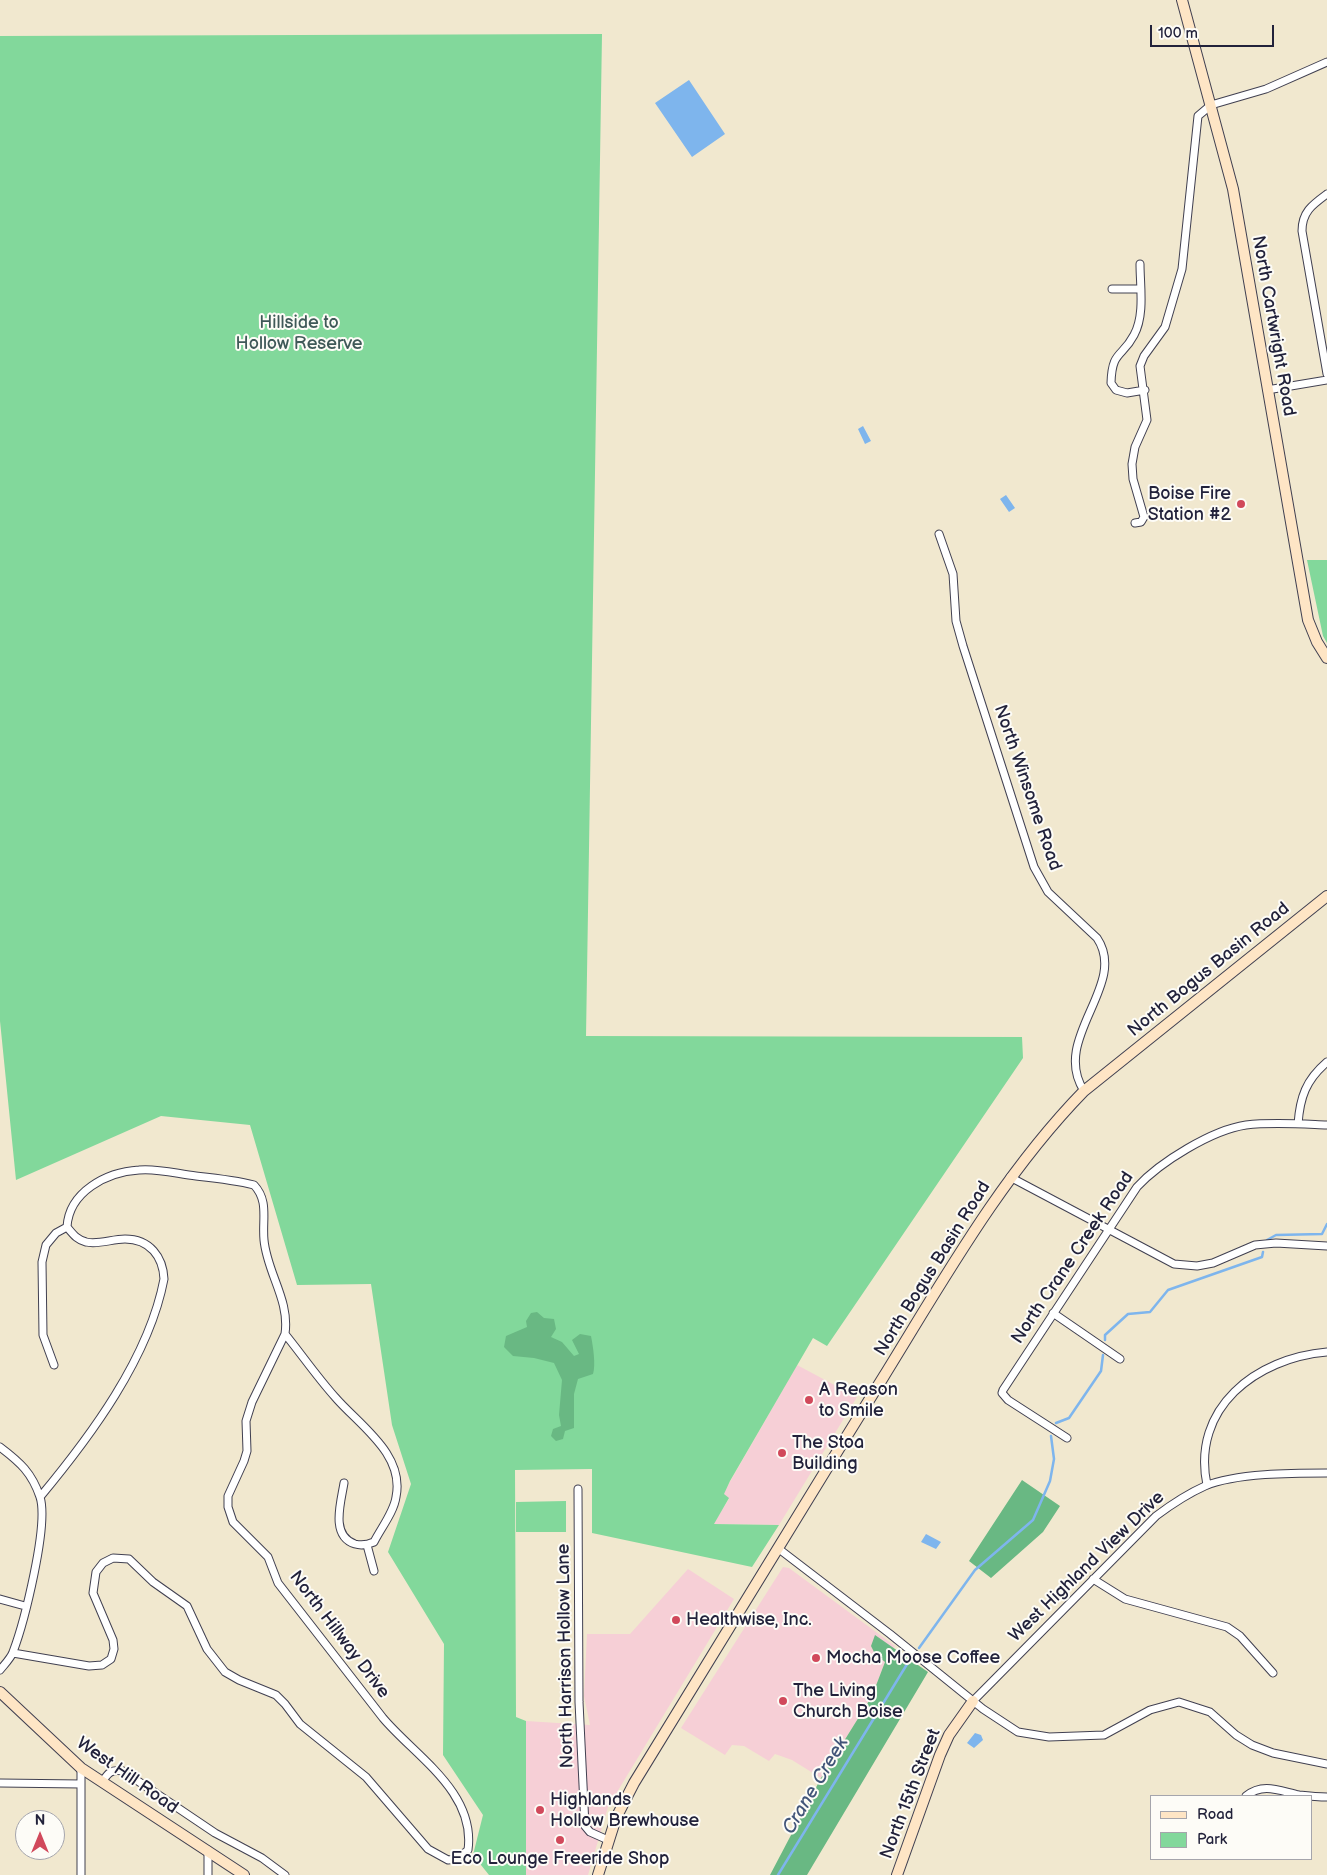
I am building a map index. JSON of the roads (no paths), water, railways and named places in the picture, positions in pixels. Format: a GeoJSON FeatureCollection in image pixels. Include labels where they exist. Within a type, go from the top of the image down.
{"type":"FeatureCollection","features":[{"type":"Feature","properties":{"kind":"street","name":"North Cartwright Road"},"geometry":{"type":"LineString","coordinates":[[1182,0],[1233,189],[1308,620],[1316,642],[1327,658]]}},
{"type":"Feature","properties":{"kind":"street"},"geometry":{"type":"LineString","coordinates":[[1135,523],[1141,522],[1144,516],[1133,479],[1132,464],[1135,447],[1147,420],[1145,390],[1140,366],[1144,356],[1165,327],[1182,269],[1198,116],[1211,105],[1266,89],[1327,62]]}},
{"type":"Feature","properties":{"kind":"street"},"geometry":{"type":"LineString","coordinates":[[1327,194],[1307,210],[1302,221],[1302,231],[1327,374]]}},
{"type":"Feature","properties":{"kind":"street"},"geometry":{"type":"LineString","coordinates":[[1140,264],[1138,324],[1134,335],[1114,359],[1111,383],[1116,390],[1127,393],[1145,390]]}},
{"type":"Feature","properties":{"kind":"street"},"geometry":{"type":"LineString","coordinates":[[1112,288],[1140,288]]}},
{"type":"Feature","properties":{"kind":"street"},"geometry":{"type":"LineString","coordinates":[[1267,390],[1327,380]]}},
{"type":"Feature","properties":{"kind":"street","name":"North Winsome Road"},"geometry":{"type":"LineString","coordinates":[[940,534],[953,574],[956,621],[963,646],[1034,867],[1048,892],[1097,938],[1106,959],[1103,977],[1074,1058],[1079,1083],[1084,1091]]}},
{"type":"Feature","properties":{"kind":"street","name":"North Bogus Basin Road"},"geometry":{"type":"LineString","coordinates":[[598,1875],[608,1840],[634,1783],[944,1279],[1010,1177],[1054,1122],[1084,1091],[1327,896]]}},
{"type":"Feature","properties":{"kind":"street"},"geometry":{"type":"LineString","coordinates":[[1298,1124],[1300,1102],[1304,1089],[1313,1074],[1327,1062]]}},
{"type":"Feature","properties":{"kind":"street","name":"North Crane Creek Road"},"geometry":{"type":"LineString","coordinates":[[1067,1438],[1008,1400],[1002,1393],[1006,1384],[1108,1229],[1147,1176],[1183,1151],[1229,1130],[1246,1125],[1327,1125]]}},
{"type":"Feature","properties":{"kind":"street","name":"North Hillway Drive"},"geometry":{"type":"LineString","coordinates":[[13,1653],[90,1666],[102,1665],[111,1660],[114,1649],[113,1640],[93,1592],[93,1583],[96,1572],[103,1563],[113,1558],[129,1559],[153,1582],[187,1606],[207,1648],[225,1672],[239,1680],[276,1695],[300,1724],[366,1777],[428,1849],[448,1860],[457,1859],[468,1850],[469,1835],[462,1812],[442,1777],[427,1759],[401,1738],[383,1718],[278,1583],[268,1557],[245,1536],[233,1522],[230,1514],[228,1496],[244,1461],[246,1451],[246,1421],[252,1402],[286,1334],[287,1312],[270,1270],[264,1241],[264,1201],[261,1192],[254,1185],[140,1169],[106,1177],[81,1195],[73,1206],[68,1218],[67,1228]]}},
{"type":"Feature","properties":{"kind":"street"},"geometry":{"type":"LineString","coordinates":[[1010,1177],[1174,1264],[1197,1266],[1213,1263],[1255,1245],[1276,1243],[1327,1246]]}},
{"type":"Feature","properties":{"kind":"street"},"geometry":{"type":"LineString","coordinates":[[40,1497],[68,1464],[140,1354],[164,1280],[161,1263],[152,1247],[140,1241],[127,1239],[86,1242],[76,1238],[67,1228],[56,1233],[46,1245],[42,1262],[43,1335],[54,1365]]}},
{"type":"Feature","properties":{"kind":"street"},"geometry":{"type":"LineString","coordinates":[[1053,1313],[1120,1358]]}},
{"type":"Feature","properties":{"kind":"street"},"geometry":{"type":"LineString","coordinates":[[286,1334],[335,1397],[370,1431],[384,1449],[395,1474],[396,1499],[374,1542],[367,1545],[349,1542],[343,1536],[339,1527],[344,1483]]}},
{"type":"Feature","properties":{"kind":"street"},"geometry":{"type":"LineString","coordinates":[[1207,1485],[1204,1458],[1206,1439],[1213,1420],[1231,1394],[1254,1375],[1281,1361],[1307,1354],[1327,1352]]}},
{"type":"Feature","properties":{"kind":"street"},"geometry":{"type":"LineString","coordinates":[[0,1447],[23,1464],[40,1497],[42,1513],[39,1547],[13,1653],[0,1670]]}},
{"type":"Feature","properties":{"kind":"street","name":"West Highland View Drive"},"geometry":{"type":"LineString","coordinates":[[972,1701],[1156,1516],[1181,1498],[1207,1485],[1233,1479],[1327,1473]]}},
{"type":"Feature","properties":{"kind":"street","name":"North Harrison Hollow Lane"},"geometry":{"type":"LineString","coordinates":[[578,1489],[579,1702],[585,1826],[590,1832],[608,1840]]}},
{"type":"Feature","properties":{"kind":"street"},"geometry":{"type":"LineString","coordinates":[[367,1545],[374,1571]]}},
{"type":"Feature","properties":{"kind":"street"},"geometry":{"type":"LineString","coordinates":[[779,1549],[890,1634],[972,1701],[1018,1732],[1076,1737],[1104,1735],[1150,1710],[1179,1702],[1210,1712],[1236,1735],[1252,1744],[1273,1752],[1327,1764]]}},
{"type":"Feature","properties":{"kind":"street"},"geometry":{"type":"LineString","coordinates":[[1094,1579],[1125,1599],[1227,1627],[1240,1636],[1273,1673]]}},
{"type":"Feature","properties":{"kind":"street"},"geometry":{"type":"LineString","coordinates":[[0,1598],[25,1606]]}},
{"type":"Feature","properties":{"kind":"street","name":"West Hill Road"},"geometry":{"type":"LineString","coordinates":[[0,1692],[81,1768],[244,1875]]}},
{"type":"Feature","properties":{"kind":"street","name":"North 15th Street"},"geometry":{"type":"LineString","coordinates":[[897,1875],[940,1755],[949,1735],[972,1701]]}},
{"type":"Feature","properties":{"kind":"street"},"geometry":{"type":"LineString","coordinates":[[81,1768],[81,1875]]}},
{"type":"Feature","properties":{"kind":"street"},"geometry":{"type":"LineString","coordinates":[[102,1782],[109,1772],[115,1770],[123,1771],[215,1833],[262,1858],[284,1875]]}},
{"type":"Feature","properties":{"kind":"street"},"geometry":{"type":"LineString","coordinates":[[0,1783],[81,1784]]}},
{"type":"Feature","properties":{"kind":"street"},"geometry":{"type":"LineString","coordinates":[[1247,1795],[1252,1791],[1266,1787],[1303,1795]]}},
{"type":"Feature","properties":{"kind":"street"},"geometry":{"type":"LineString","coordinates":[[1312,1796],[1327,1798]]}},
{"type":"Feature","properties":{"kind":"street"},"geometry":{"type":"LineString","coordinates":[[208,1850],[208,1875]]}},
{"type":"Feature","properties":{"kind":"water"},"geometry":{"type":"Polygon","coordinates":[[[689,80],[725,134],[692,157],[655,103],[689,80]]]}},
{"type":"Feature","properties":{"kind":"water"},"geometry":{"type":"Polygon","coordinates":[[[863,426],[871,441],[865,444],[858,429],[863,426]]]}},
{"type":"Feature","properties":{"kind":"water"},"geometry":{"type":"Polygon","coordinates":[[[1006,495],[1015,508],[1009,512],[1000,499],[1006,495]]]}},
{"type":"Feature","properties":{"kind":"water"},"geometry":{"type":"Polygon","coordinates":[[[926,1534],[941,1542],[936,1549],[921,1542],[926,1534]]]}},
{"type":"Feature","properties":{"kind":"water"},"geometry":{"type":"Polygon","coordinates":[[[975,1733],[981,1735],[983,1740],[974,1748],[967,1743],[975,1733]]]}},
{"type":"Feature","properties":{"kind":"waterway","name":"Crane Creek"},"geometry":{"type":"LineString","coordinates":[[1267,1240],[1276,1235],[1322,1234],[1327,1224]]}},
{"type":"Feature","properties":{"kind":"waterway","name":"Crane Creek"},"geometry":{"type":"LineString","coordinates":[[1105,1340],[1105,1335],[1128,1314],[1150,1312],[1168,1290],[1262,1257],[1263,1252]]}},
{"type":"Feature","properties":{"kind":"waterway","name":"Crane Creek"},"geometry":{"type":"LineString","coordinates":[[1056,1423],[1069,1418],[1101,1371],[1103,1355]]}},
{"type":"Feature","properties":{"kind":"waterway","name":"Crane Creek"},"geometry":{"type":"LineString","coordinates":[[919,1648],[975,1570],[1033,1520],[1050,1481],[1054,1459],[1051,1436]]}},
{"type":"Feature","properties":{"kind":"waterway","name":"Crane Creek"},"geometry":{"type":"LineString","coordinates":[[778,1875],[909,1661]]}},
{"type":"Feature","properties":{"kind":"place","name":"Boise Fire Station #2"},"geometry":{"type":"Point","coordinates":[1241,504]}},
{"type":"Feature","properties":{"kind":"place","name":"A Reason to Smile"},"geometry":{"type":"Point","coordinates":[809,1400]}},
{"type":"Feature","properties":{"kind":"place","name":"The Stoa Building"},"geometry":{"type":"Point","coordinates":[782,1453]}},
{"type":"Feature","properties":{"kind":"place","name":"Healthwise, Inc."},"geometry":{"type":"Point","coordinates":[676,1620]}},
{"type":"Feature","properties":{"kind":"place","name":"Mocha Moose Coffee"},"geometry":{"type":"Point","coordinates":[816,1658]}},
{"type":"Feature","properties":{"kind":"place","name":"The Living Church Boise"},"geometry":{"type":"Point","coordinates":[783,1701]}},
{"type":"Feature","properties":{"kind":"place","name":"Highlands Hollow Brewhouse"},"geometry":{"type":"Point","coordinates":[540,1810]}},
{"type":"Feature","properties":{"kind":"place","name":"Eco Lounge Freeride Shop"},"geometry":{"type":"Point","coordinates":[560,1840]}},
{"type":"Feature","properties":{"kind":"park label","name":"Hillside to Hollow Reserve"},"geometry":{"type":"Point","coordinates":[299,333]}}]}
